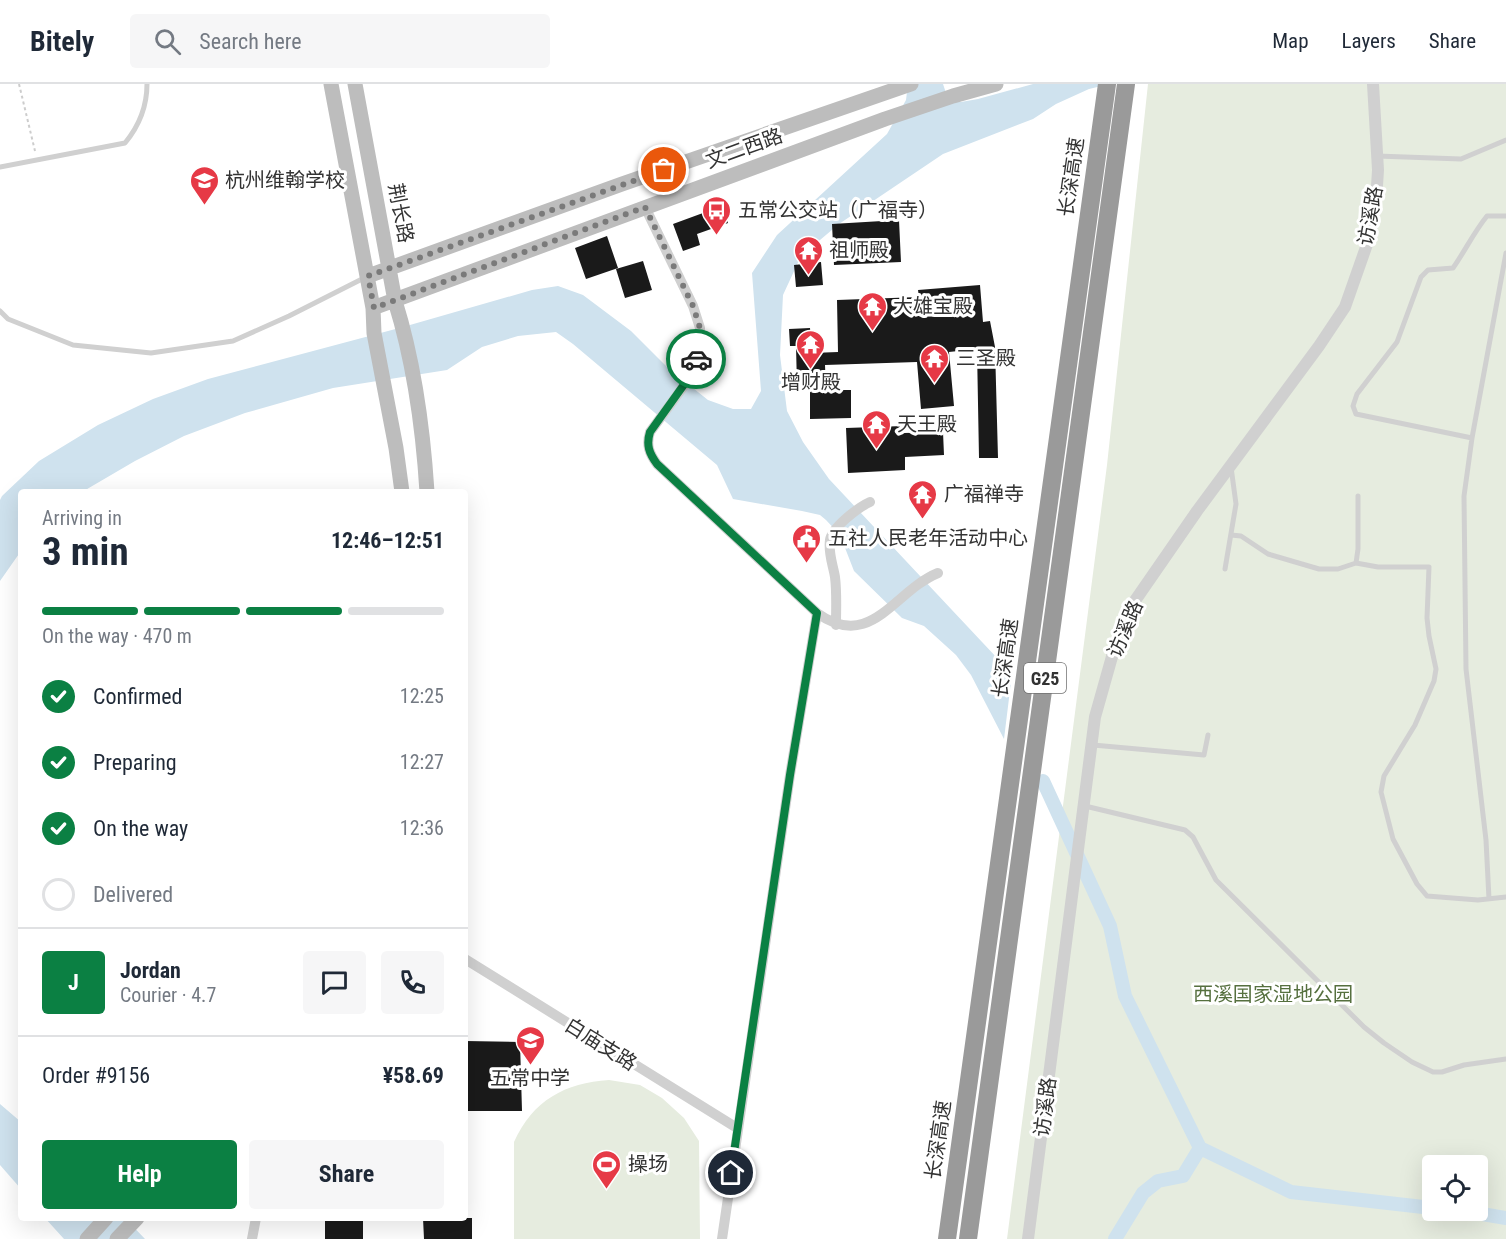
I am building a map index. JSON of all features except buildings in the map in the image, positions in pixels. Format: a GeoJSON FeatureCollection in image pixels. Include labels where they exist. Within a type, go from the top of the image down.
{"type":"FeatureCollection","features":[{"type":"Feature","properties":{"kind":"highway","name":"长深高速"},"geometry":{"type":"LineString","coordinates":[[947,1239],[1107,84]]}},
{"type":"Feature","properties":{"kind":"highway","name":"G25"},"geometry":{"type":"LineString","coordinates":[[968,1239],[1126,84]]}},
{"type":"Feature","properties":{"kind":"main road"},"geometry":{"type":"LineString","coordinates":[[332,84],[374,308],[374,333],[386,389],[402,489]]}},
{"type":"Feature","properties":{"kind":"main road","name":"荆长路"},"geometry":{"type":"LineString","coordinates":[[355,84],[395,301],[404,327],[424,447],[427,489]]}},
{"type":"Feature","properties":{"kind":"main road","name":"文二西路"},"geometry":{"type":"LineString","coordinates":[[368,276],[911,84]]}},
{"type":"Feature","properties":{"kind":"main road","name":"文二西路"},"geometry":{"type":"LineString","coordinates":[[374,308],[885,119],[996,84]]}},
{"type":"Feature","properties":{"kind":"main road"},"geometry":{"type":"LineString","coordinates":[[87,1239],[102,1221]]}},
{"type":"Feature","properties":{"kind":"main road"},"geometry":{"type":"LineString","coordinates":[[117,1239],[134,1221]]}},
{"type":"Feature","properties":{"kind":"street","name":"访溪路"},"geometry":{"type":"LineString","coordinates":[[1028,1239],[1095,717],[1115,646],[1132,605],[1345,307],[1371,233],[1376,202],[1377,156],[1373,84]]}},
{"type":"Feature","properties":{"kind":"street"},"geometry":{"type":"LineString","coordinates":[[645,207],[693,306],[700,328],[698,354],[688,379],[655,423],[647,441],[650,453],[657,464],[817,613],[836,625],[851,627],[883,614],[926,578],[938,573]]}},
{"type":"Feature","properties":{"kind":"street"},"geometry":{"type":"LineString","coordinates":[[836,625],[835,577],[830,559],[830,539],[833,532],[859,507],[870,502]]}},
{"type":"Feature","properties":{"kind":"street"},"geometry":{"type":"LineString","coordinates":[[722,1239],[790,775],[817,613]]}},
{"type":"Feature","properties":{"kind":"street","name":"白庙支路"},"geometry":{"type":"LineString","coordinates":[[468,961],[737,1128]]}},
{"type":"Feature","properties":{"kind":"street"},"geometry":{"type":"LineString","coordinates":[[252,1239],[255,1221]]}},
{"type":"Feature","properties":{"kind":"lane"},"geometry":{"type":"LineString","coordinates":[[0,168],[125,144],[136,129],[147,98],[147,84]]}},
{"type":"Feature","properties":{"kind":"lane"},"geometry":{"type":"LineString","coordinates":[[1377,156],[1461,159],[1506,140]]}},
{"type":"Feature","properties":{"kind":"lane"},"geometry":{"type":"LineString","coordinates":[[1473,438],[1356,414],[1353,406],[1357,394],[1397,342],[1421,277],[1428,270],[1453,268],[1476,229],[1487,216],[1506,216]]}},
{"type":"Feature","properties":{"kind":"lane"},"geometry":{"type":"LineString","coordinates":[[1489,899],[1486,840],[1466,669],[1464,496],[1506,253]]}},
{"type":"Feature","properties":{"kind":"lane"},"geometry":{"type":"LineString","coordinates":[[0,311],[8,319],[73,345],[151,353],[233,341],[368,276]]}},
{"type":"Feature","properties":{"kind":"lane"},"geometry":{"type":"LineString","coordinates":[[1225,569],[1236,504],[1231,466]]}},
{"type":"Feature","properties":{"kind":"lane"},"geometry":{"type":"LineString","coordinates":[[1356,563],[1358,496]]}},
{"type":"Feature","properties":{"kind":"lane"},"geometry":{"type":"LineString","coordinates":[[1231,535],[1241,536],[1268,554],[1319,569],[1338,569],[1356,563],[1378,567],[1429,567],[1427,618],[1428,636],[1436,669],[1434,681],[1415,725],[1384,776],[1381,792],[1393,839],[1417,884],[1427,896],[1449,899],[1506,897]]}},
{"type":"Feature","properties":{"kind":"lane"},"geometry":{"type":"LineString","coordinates":[[1092,745],[1204,755],[1208,735]]}},
{"type":"Feature","properties":{"kind":"lane"},"geometry":{"type":"LineString","coordinates":[[1084,805],[1185,830],[1193,837],[1216,880],[1364,1027],[1412,1062],[1433,1072],[1442,1072],[1464,1065],[1506,1059]]}},
{"type":"Feature","properties":{"kind":"path"},"geometry":{"type":"LineString","coordinates":[[19,84],[37,160]]}},
{"type":"Feature","properties":{"kind":"green space","name":"西溪国家湿地公园"},"geometry":{"type":"Polygon","coordinates":[[[1148,84],[1506,84],[1506,1239],[1007,1239],[1107,465],[1148,84]]]}},
{"type":"Feature","properties":{"kind":"green space","name":"操场"},"geometry":{"type":"Polygon","coordinates":[[[609,1080],[640,1085],[662,1098],[684,1118],[699,1141],[700,1239],[514,1239],[514,1142],[522,1127],[531,1115],[552,1096],[578,1085],[609,1080]]]}},
{"type":"Feature","properties":{"kind":"water"},"geometry":{"type":"Polygon","coordinates":[[[908,84],[943,84],[946,93],[961,102],[1033,84],[1110,84],[1089,89],[1056,104],[1033,119],[943,154],[839,224],[801,256],[783,295],[780,355],[787,411],[803,442],[829,479],[998,659],[1011,682],[1004,739],[971,675],[956,655],[924,626],[902,618],[854,571],[840,535],[826,520],[820,515],[733,499],[717,465],[556,332],[518,336],[482,347],[447,370],[333,388],[245,413],[184,436],[87,489],[18,489],[18,555],[0,581],[0,500],[2,496],[39,461],[98,425],[153,399],[208,379],[532,290],[558,286],[583,295],[631,331],[669,369],[708,400],[733,409],[751,409],[761,391],[752,273],[777,235],[887,134],[906,100],[908,84]]]}},
{"type":"Feature","properties":{"kind":"water"},"geometry":{"type":"Polygon","coordinates":[[[0,1104],[18,1119],[18,1186],[0,1165],[0,1104]]]}},
{"type":"Feature","properties":{"kind":"water"},"geometry":{"type":"Polygon","coordinates":[[[48,1221],[128,1221],[145,1239],[64,1239],[48,1221]]]}},
{"type":"Feature","properties":{"kind":"waterway"},"geometry":{"type":"LineString","coordinates":[[1043,781],[1110,926],[1125,996],[1200,1148],[1291,1192],[1422,1207]]}},
{"type":"Feature","properties":{"kind":"waterway"},"geometry":{"type":"LineString","coordinates":[[1115,1239],[1143,1193],[1158,1181],[1183,1176],[1200,1148]]}},
{"type":"Feature","properties":{"kind":"waterway"},"geometry":{"type":"LineString","coordinates":[[1488,1215],[1506,1218]]}},
{"type":"Feature","properties":{"kind":"way so far"},"geometry":{"type":"LineString","coordinates":[[664,170],[368,276],[374,308],[645,207],[693,306],[700,328],[696,359]]}},
{"type":"Feature","properties":{"kind":"place","name":"杭州维翰学校"},"geometry":{"type":"Point","coordinates":[204,206]}},
{"type":"Feature","properties":{"kind":"place","name":"五常公交站（广福寺）"},"geometry":{"type":"Point","coordinates":[717,236]}},
{"type":"Feature","properties":{"kind":"place","name":"祖师殿"},"geometry":{"type":"Point","coordinates":[808,276]}},
{"type":"Feature","properties":{"kind":"place","name":"大雄宝殿"},"geometry":{"type":"Point","coordinates":[872,332]}},
{"type":"Feature","properties":{"kind":"place","name":"增财殿"},"geometry":{"type":"Point","coordinates":[811,370]}},
{"type":"Feature","properties":{"kind":"place","name":"三圣殿"},"geometry":{"type":"Point","coordinates":[935,384]}},
{"type":"Feature","properties":{"kind":"place","name":"天王殿"},"geometry":{"type":"Point","coordinates":[876,450]}},
{"type":"Feature","properties":{"kind":"place","name":"广福禅寺"},"geometry":{"type":"Point","coordinates":[923,520]}},
{"type":"Feature","properties":{"kind":"place","name":"五社人民老年活动中心"},"geometry":{"type":"Point","coordinates":[807,564]}},
{"type":"Feature","properties":{"kind":"place","name":"五常中学"},"geometry":{"type":"Point","coordinates":[530,1066]}},
{"type":"Feature","properties":{"kind":"place","name":"操场"},"geometry":{"type":"Point","coordinates":[607,1190]}},
{"type":"Feature","properties":{"kind":"route"},"geometry":{"type":"LineString","coordinates":[[696,359],[688,379],[650,432],[647,441],[650,453],[657,464],[817,613],[790,775],[731,1173]]}}]}
